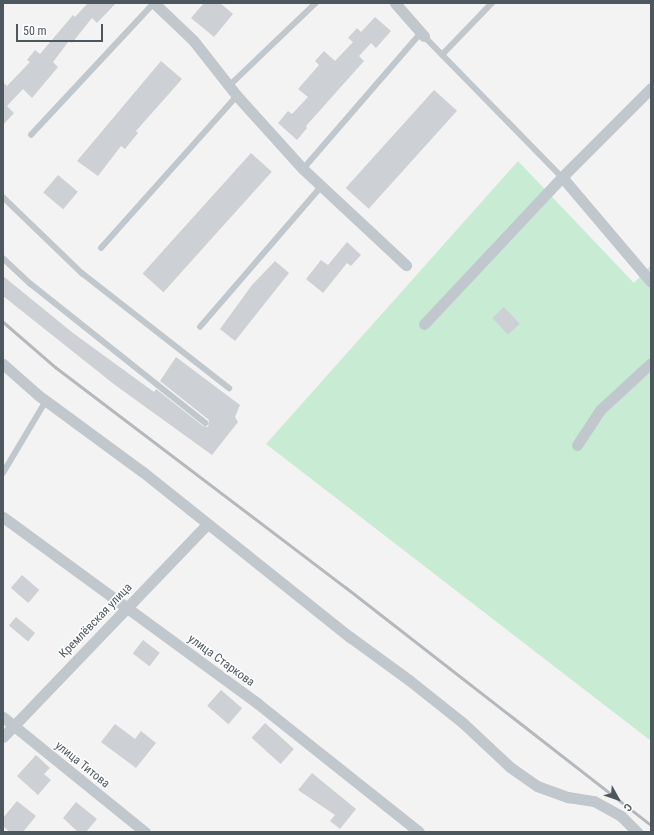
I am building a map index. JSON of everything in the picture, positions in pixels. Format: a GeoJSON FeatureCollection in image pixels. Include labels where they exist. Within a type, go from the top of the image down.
{"type":"FeatureCollection","features":[{"type":"Feature","properties":{"kind":"street"},"geometry":{"type":"LineString","coordinates":[[154,3],[193,40],[237,96],[303,169],[406,265]]}},
{"type":"Feature","properties":{"kind":"street"},"geometry":{"type":"LineString","coordinates":[[395,3],[423,35]]}},
{"type":"Feature","properties":{"kind":"street"},"geometry":{"type":"LineString","coordinates":[[424,324],[562,177],[651,88]]}},
{"type":"Feature","properties":{"kind":"street"},"geometry":{"type":"LineString","coordinates":[[562,177],[651,282]]}},
{"type":"Feature","properties":{"kind":"street"},"geometry":{"type":"LineString","coordinates":[[577,445],[600,410],[651,363]]}},
{"type":"Feature","properties":{"kind":"street"},"geometry":{"type":"LineString","coordinates":[[3,364],[46,401],[143,472],[350,637],[409,680],[463,723],[510,767],[537,786],[568,797],[594,801],[621,816],[637,832]]}},
{"type":"Feature","properties":{"kind":"street","name":"улица Старкова"},"geometry":{"type":"LineString","coordinates":[[3,517],[257,703],[419,832]]}},
{"type":"Feature","properties":{"kind":"street","name":"Кремлёвская улица"},"geometry":{"type":"LineString","coordinates":[[3,737],[207,524]]}},
{"type":"Feature","properties":{"kind":"street","name":"улица Титова"},"geometry":{"type":"LineString","coordinates":[[3,717],[145,832]]}},
{"type":"Feature","properties":{"kind":"lane"},"geometry":{"type":"LineString","coordinates":[[31,135],[154,3]]}},
{"type":"Feature","properties":{"kind":"lane"},"geometry":{"type":"LineString","coordinates":[[230,86],[316,3]]}},
{"type":"Feature","properties":{"kind":"lane"},"geometry":{"type":"LineString","coordinates":[[442,55],[492,3]]}},
{"type":"Feature","properties":{"kind":"lane"},"geometry":{"type":"LineString","coordinates":[[303,169],[423,35],[562,177]]}},
{"type":"Feature","properties":{"kind":"lane"},"geometry":{"type":"LineString","coordinates":[[102,248],[237,96]]}},
{"type":"Feature","properties":{"kind":"lane"},"geometry":{"type":"LineString","coordinates":[[200,327],[321,187]]}},
{"type":"Feature","properties":{"kind":"lane"},"geometry":{"type":"LineString","coordinates":[[3,197],[82,273],[229,388]]}},
{"type":"Feature","properties":{"kind":"lane"},"geometry":{"type":"LineString","coordinates":[[3,258],[31,284],[206,423]]}},
{"type":"Feature","properties":{"kind":"lane"},"geometry":{"type":"LineString","coordinates":[[3,473],[46,401]]}},
{"type":"Feature","properties":{"kind":"green space"},"geometry":{"type":"Polygon","coordinates":[[[518,161],[634,283],[651,265],[651,741],[266,444],[518,161]]]}},
{"type":"Feature","properties":{"kind":"building"},"geometry":{"type":"Polygon","coordinates":[[[88,3],[116,3],[97,23],[92,18],[72,43],[69,41],[53,62],[58,67],[32,98],[23,89],[7,106],[14,113],[3,125],[3,82],[7,86],[30,62],[27,60],[35,50],[40,54],[73,15],[75,17],[88,3]]]}},
{"type":"Feature","properties":{"kind":"building"},"geometry":{"type":"Polygon","coordinates":[[[204,3],[220,3],[233,14],[214,37],[191,18],[204,3]]]}},
{"type":"Feature","properties":{"kind":"building"},"geometry":{"type":"Polygon","coordinates":[[[375,17],[391,31],[376,48],[371,43],[359,56],[364,61],[306,126],[307,128],[297,140],[278,123],[288,111],[292,114],[308,97],[298,89],[319,65],[315,61],[324,51],[335,61],[353,42],[348,38],[357,28],[361,32],[375,17]]]}},
{"type":"Feature","properties":{"kind":"building"},"geometry":{"type":"Polygon","coordinates":[[[161,61],[182,79],[136,131],[138,133],[125,149],[121,146],[98,176],[77,161],[161,61]]]}},
{"type":"Feature","properties":{"kind":"building"},"geometry":{"type":"Polygon","coordinates":[[[434,90],[457,111],[369,209],[346,188],[434,90]]]}},
{"type":"Feature","properties":{"kind":"building"},"geometry":{"type":"Polygon","coordinates":[[[251,153],[272,172],[163,292],[143,273],[251,153]]]}},
{"type":"Feature","properties":{"kind":"building"},"geometry":{"type":"Polygon","coordinates":[[[58,175],[78,192],[63,209],[43,193],[58,175]]]}},
{"type":"Feature","properties":{"kind":"building"},"geometry":{"type":"Polygon","coordinates":[[[347,242],[361,255],[351,266],[347,263],[323,293],[306,279],[321,260],[328,265],[347,242]]]}},
{"type":"Feature","properties":{"kind":"building"},"geometry":{"type":"Polygon","coordinates":[[[275,261],[289,273],[235,341],[220,329],[252,285],[275,261]]]}},
{"type":"Feature","properties":{"kind":"building"},"geometry":{"type":"Polygon","coordinates":[[[3,276],[73,333],[154,392],[156,389],[203,426],[208,427],[209,420],[160,381],[176,357],[240,405],[235,417],[238,422],[212,455],[115,385],[3,296],[3,276]]]}},
{"type":"Feature","properties":{"kind":"building"},"geometry":{"type":"Polygon","coordinates":[[[504,307],[520,324],[508,335],[492,318],[504,307]]]}},
{"type":"Feature","properties":{"kind":"building"},"geometry":{"type":"Polygon","coordinates":[[[22,575],[39,590],[28,603],[11,588],[22,575]]]}},
{"type":"Feature","properties":{"kind":"building"},"geometry":{"type":"Polygon","coordinates":[[[16,617],[35,633],[28,641],[9,625],[16,617]]]}},
{"type":"Feature","properties":{"kind":"building"},"geometry":{"type":"Polygon","coordinates":[[[143,640],[160,653],[150,666],[133,654],[143,640]]]}},
{"type":"Feature","properties":{"kind":"building"},"geometry":{"type":"Polygon","coordinates":[[[221,690],[242,708],[228,724],[207,706],[221,690]]]}},
{"type":"Feature","properties":{"kind":"building"},"geometry":{"type":"Polygon","coordinates":[[[265,723],[294,749],[281,764],[252,738],[265,723]]]}},
{"type":"Feature","properties":{"kind":"building"},"geometry":{"type":"Polygon","coordinates":[[[115,724],[135,739],[141,731],[156,743],[136,768],[101,742],[115,724]]]}},
{"type":"Feature","properties":{"kind":"building"},"geometry":{"type":"Polygon","coordinates":[[[36,755],[50,768],[44,774],[51,780],[38,795],[17,776],[36,755]]]}},
{"type":"Feature","properties":{"kind":"building"},"geometry":{"type":"Polygon","coordinates":[[[312,773],[356,809],[340,829],[330,821],[335,815],[298,790],[312,773]]]}},
{"type":"Feature","properties":{"kind":"building"},"geometry":{"type":"Polygon","coordinates":[[[17,801],[36,816],[23,832],[10,832],[3,826],[3,818],[17,801]]]}},
{"type":"Feature","properties":{"kind":"building"},"geometry":{"type":"Polygon","coordinates":[[[76,802],[97,819],[86,832],[78,832],[63,818],[76,802]]]}},
{"type":"Feature","properties":{"kind":"railway"},"geometry":{"type":"LineString","coordinates":[[3,322],[55,367],[345,587],[651,825]]}}]}
